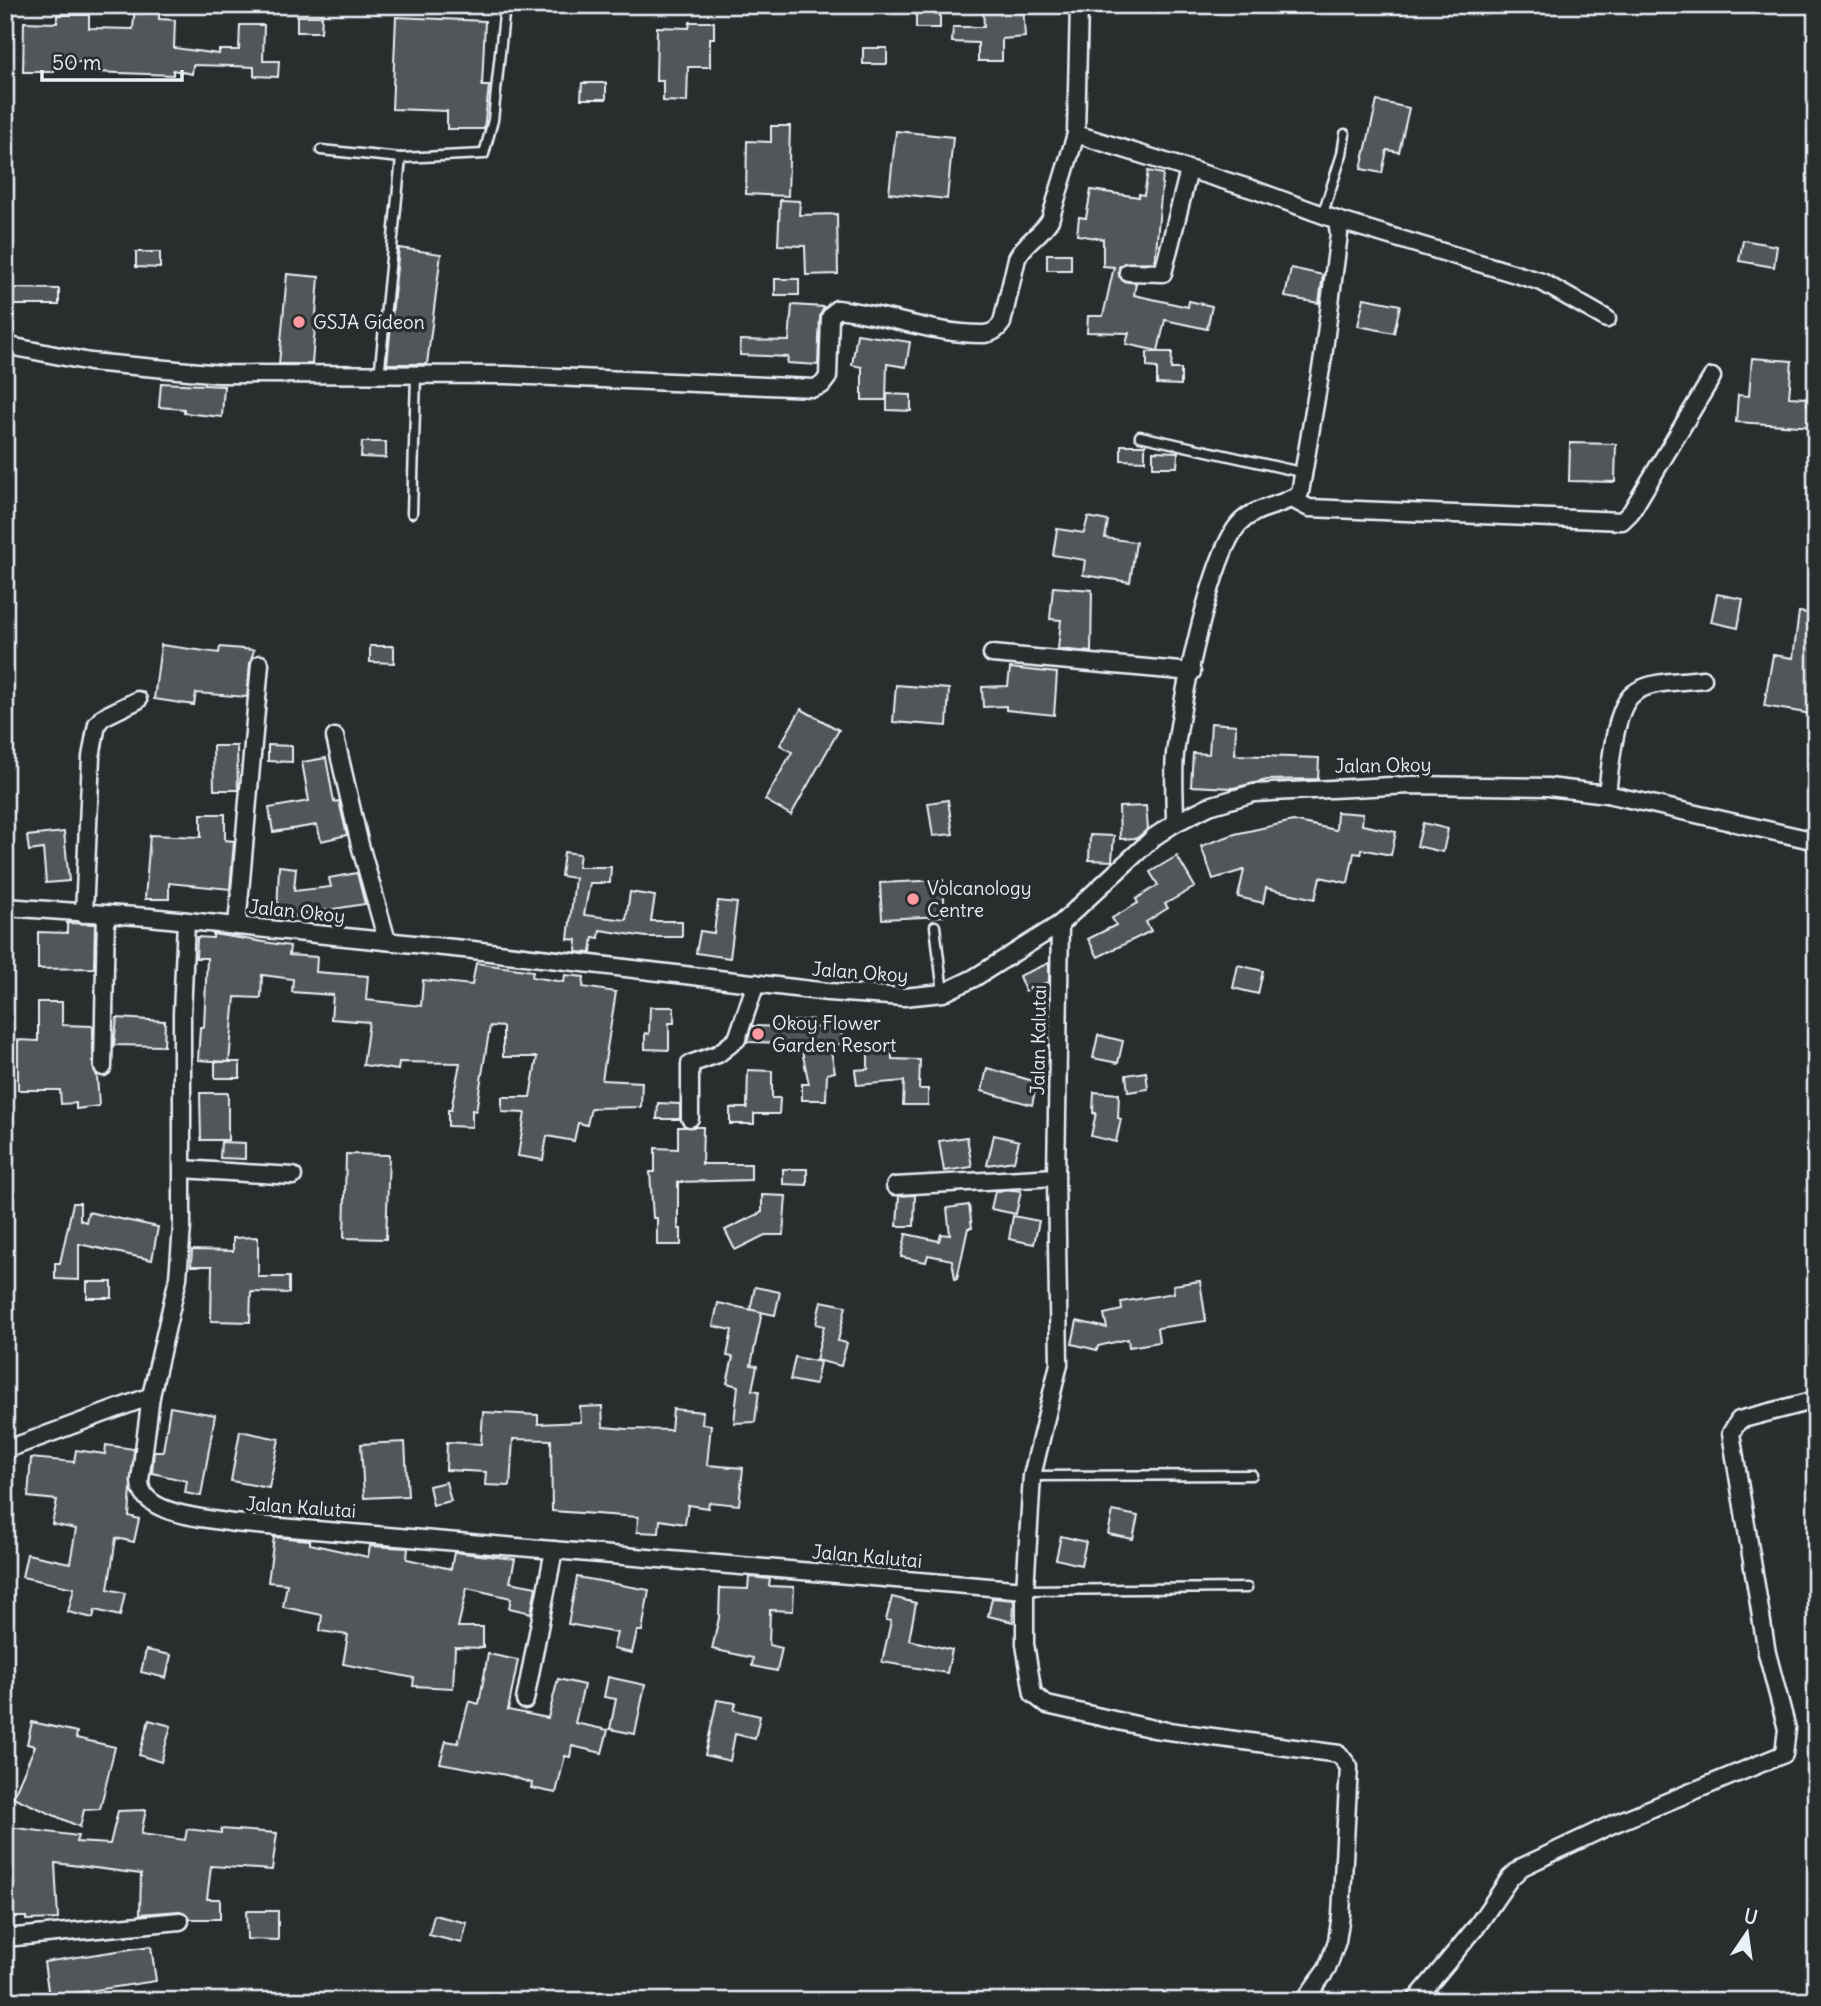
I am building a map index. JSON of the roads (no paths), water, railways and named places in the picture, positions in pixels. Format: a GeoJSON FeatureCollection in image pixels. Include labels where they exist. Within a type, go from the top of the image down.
{"type":"FeatureCollection","features":[{"type":"Feature","properties":{"kind":"street"},"geometry":{"type":"LineString","coordinates":[[5,345],[90,362],[221,374],[639,379],[814,388],[822,385],[828,377],[830,317],[837,309],[951,330],[985,334],[997,331],[1002,323],[1017,258],[1022,248],[1042,233],[1050,220],[1076,134],[1079,5]]}},
{"type":"Feature","properties":{"kind":"street"},"geometry":{"type":"LineString","coordinates":[[1076,134],[1330,217],[1542,282],[1607,319]]}},
{"type":"Feature","properties":{"kind":"street"},"geometry":{"type":"LineString","coordinates":[[1128,272],[1163,273],[1189,170]]}},
{"type":"Feature","properties":{"kind":"street"},"geometry":{"type":"LineString","coordinates":[[1175,823],[1175,755],[1213,579],[1228,538],[1255,511],[1292,499],[1300,493],[1323,357],[1339,234],[1330,217]]}},
{"type":"Feature","properties":{"kind":"street"},"geometry":{"type":"LineString","coordinates":[[1292,499],[1310,508],[1348,511],[1622,521],[1631,512],[1712,377]]}},
{"type":"Feature","properties":{"kind":"street"},"geometry":{"type":"LineString","coordinates":[[992,654],[1192,672]]}},
{"type":"Feature","properties":{"kind":"street"},"geometry":{"type":"LineString","coordinates":[[237,926],[260,664]]}},
{"type":"Feature","properties":{"kind":"street"},"geometry":{"type":"LineString","coordinates":[[1606,794],[1617,730],[1624,705],[1633,694],[1647,687],[1703,679]]}},
{"type":"Feature","properties":{"kind":"street"},"geometry":{"type":"LineString","coordinates":[[84,914],[91,757],[97,724],[103,717],[138,700]]}},
{"type":"Feature","properties":{"kind":"street"},"geometry":{"type":"LineString","coordinates":[[335,737],[360,845],[387,941]]}},
{"type":"Feature","properties":{"kind":"street","name":"Jalan Okoy"},"geometry":{"type":"LineString","coordinates":[[5,906],[387,941],[874,996],[904,997],[943,993],[974,978],[1060,924],[1140,850],[1175,823],[1209,806],[1254,793],[1335,787],[1493,784],[1606,794],[1815,837]]}},
{"type":"Feature","properties":{"kind":"street"},"geometry":{"type":"LineString","coordinates":[[103,1067],[106,915]]}},
{"type":"Feature","properties":{"kind":"street","name":"Jalan Kalutai"},"geometry":{"type":"LineString","coordinates":[[186,921],[182,1014],[183,1168],[178,1278],[151,1396],[140,1488],[148,1502],[161,1508],[233,1523],[1025,1590],[1032,1476],[1059,1364],[1056,1177],[1060,924]]}},
{"type":"Feature","properties":{"kind":"street"},"geometry":{"type":"LineString","coordinates":[[690,1118],[690,1064],[718,1054],[737,1039],[756,983]]}},
{"type":"Feature","properties":{"kind":"street"},"geometry":{"type":"LineString","coordinates":[[183,1168],[293,1177]]}},
{"type":"Feature","properties":{"kind":"street"},"geometry":{"type":"LineString","coordinates":[[894,1186],[1056,1177]]}},
{"type":"Feature","properties":{"kind":"street"},"geometry":{"type":"LineString","coordinates":[[5,1450],[151,1396]]}},
{"type":"Feature","properties":{"kind":"street"},"geometry":{"type":"LineString","coordinates":[[1415,2001],[1477,1926],[1510,1878],[1522,1867],[1613,1824],[1784,1754],[1788,1740],[1787,1729],[1766,1653],[1731,1433],[1739,1420],[1816,1400]]}},
{"type":"Feature","properties":{"kind":"street"},"geometry":{"type":"LineString","coordinates":[[525,1700],[554,1550]]}},
{"type":"Feature","properties":{"kind":"street"},"geometry":{"type":"LineString","coordinates":[[1025,1590],[1028,1679],[1032,1694],[1040,1702],[1154,1729],[1339,1754],[1349,1767],[1341,1915],[1337,1941],[1327,1969],[1304,2001]]}},
{"type":"Feature","properties":{"kind":"street"},"geometry":{"type":"LineString","coordinates":[[5,1938],[180,1922]]}},
{"type":"Feature","properties":{"kind":"lane"},"geometry":{"type":"LineString","coordinates":[[321,150],[401,158],[480,156],[486,152],[496,99],[505,5]]}},
{"type":"Feature","properties":{"kind":"lane"},"geometry":{"type":"LineString","coordinates":[[1330,217],[1345,134]]}},
{"type":"Feature","properties":{"kind":"lane"},"geometry":{"type":"LineString","coordinates":[[379,377],[401,158]]}},
{"type":"Feature","properties":{"kind":"lane"},"geometry":{"type":"LineString","coordinates":[[412,513],[416,376]]}},
{"type":"Feature","properties":{"kind":"lane"},"geometry":{"type":"LineString","coordinates":[[1140,436],[1305,473]]}},
{"type":"Feature","properties":{"kind":"lane"},"geometry":{"type":"LineString","coordinates":[[934,926],[943,993]]}},
{"type":"Feature","properties":{"kind":"lane"},"geometry":{"type":"LineString","coordinates":[[1032,1476],[1252,1475]]}},
{"type":"Feature","properties":{"kind":"lane"},"geometry":{"type":"LineString","coordinates":[[1025,1590],[1247,1588]]}},
{"type":"Feature","properties":{"kind":"place","name":"GSJA Gideon"},"geometry":{"type":"Point","coordinates":[299,322]}},
{"type":"Feature","properties":{"kind":"place","name":"Volcanology Centre"},"geometry":{"type":"Point","coordinates":[913,899]}},
{"type":"Feature","properties":{"kind":"place","name":"Okoy Flower Garden Resort"},"geometry":{"type":"Point","coordinates":[758,1034]}}]}
